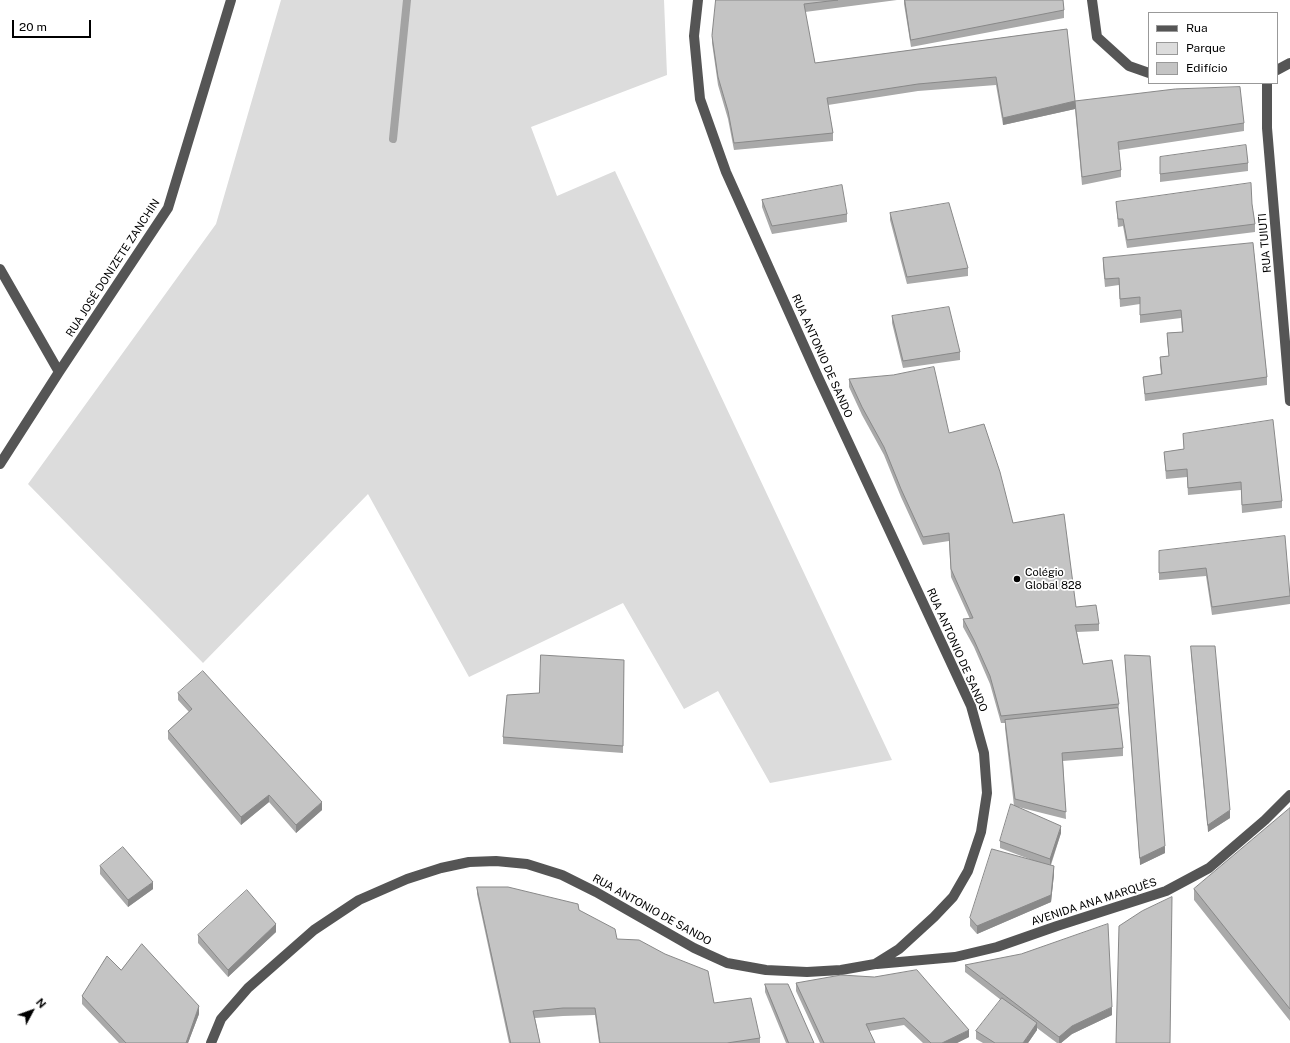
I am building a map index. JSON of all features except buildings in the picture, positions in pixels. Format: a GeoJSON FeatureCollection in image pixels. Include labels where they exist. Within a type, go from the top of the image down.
{"type":"FeatureCollection","features":[{"type":"Feature","properties":{"kind":"street","name":"RUA JOSÉ DONIZETE ZANCHIN"},"geometry":{"type":"LineString","coordinates":[[0,464],[168,208],[230,0]]}},
{"type":"Feature","properties":{"kind":"street","name":"RUA ANTONIO DE SANDO"},"geometry":{"type":"LineString","coordinates":[[211,1043],[222,1019],[248,988],[314,930],[359,900],[407,879],[441,868],[469,862],[496,861],[527,864],[562,874],[694,948],[728,963],[766,970],[807,972],[841,970],[875,964],[899,949],[934,917],[953,897],[968,871],[981,832],[987,793],[984,753],[971,706],[824,391],[726,172],[700,99],[694,36],[698,0]]}},
{"type":"Feature","properties":{"kind":"street"},"geometry":{"type":"LineString","coordinates":[[1092,0],[1097,36],[1129,66],[1148,73]]}},
{"type":"Feature","properties":{"kind":"street"},"geometry":{"type":"LineString","coordinates":[[1278,69],[1290,63]]}},
{"type":"Feature","properties":{"kind":"street","name":"RUA TUIUTI"},"geometry":{"type":"LineString","coordinates":[[1267,84],[1267,128],[1290,401]]}},
{"type":"Feature","properties":{"kind":"street"},"geometry":{"type":"LineString","coordinates":[[0,269],[59,372]]}},
{"type":"Feature","properties":{"kind":"street","name":"AVENIDA ANA MARQUÊS"},"geometry":{"type":"LineString","coordinates":[[875,964],[955,957],[997,948],[1057,926],[1166,891],[1209,868],[1265,820],[1290,795]]}},
{"type":"Feature","properties":{"kind":"green space"},"geometry":{"type":"Polygon","coordinates":[[[281,0],[664,0],[667,75],[531,127],[557,196],[615,171],[892,760],[770,783],[718,691],[684,709],[623,603],[469,677],[368,494],[203,663],[28,484],[216,224],[281,0]]]}},
{"type":"Feature","properties":{"kind":"waterway"},"geometry":{"type":"LineString","coordinates":[[393,139],[407,0]]}},
{"type":"Feature","properties":{"kind":"place","name":"Colégio Global 828"},"geometry":{"type":"Point","coordinates":[1017,579]}}]}
